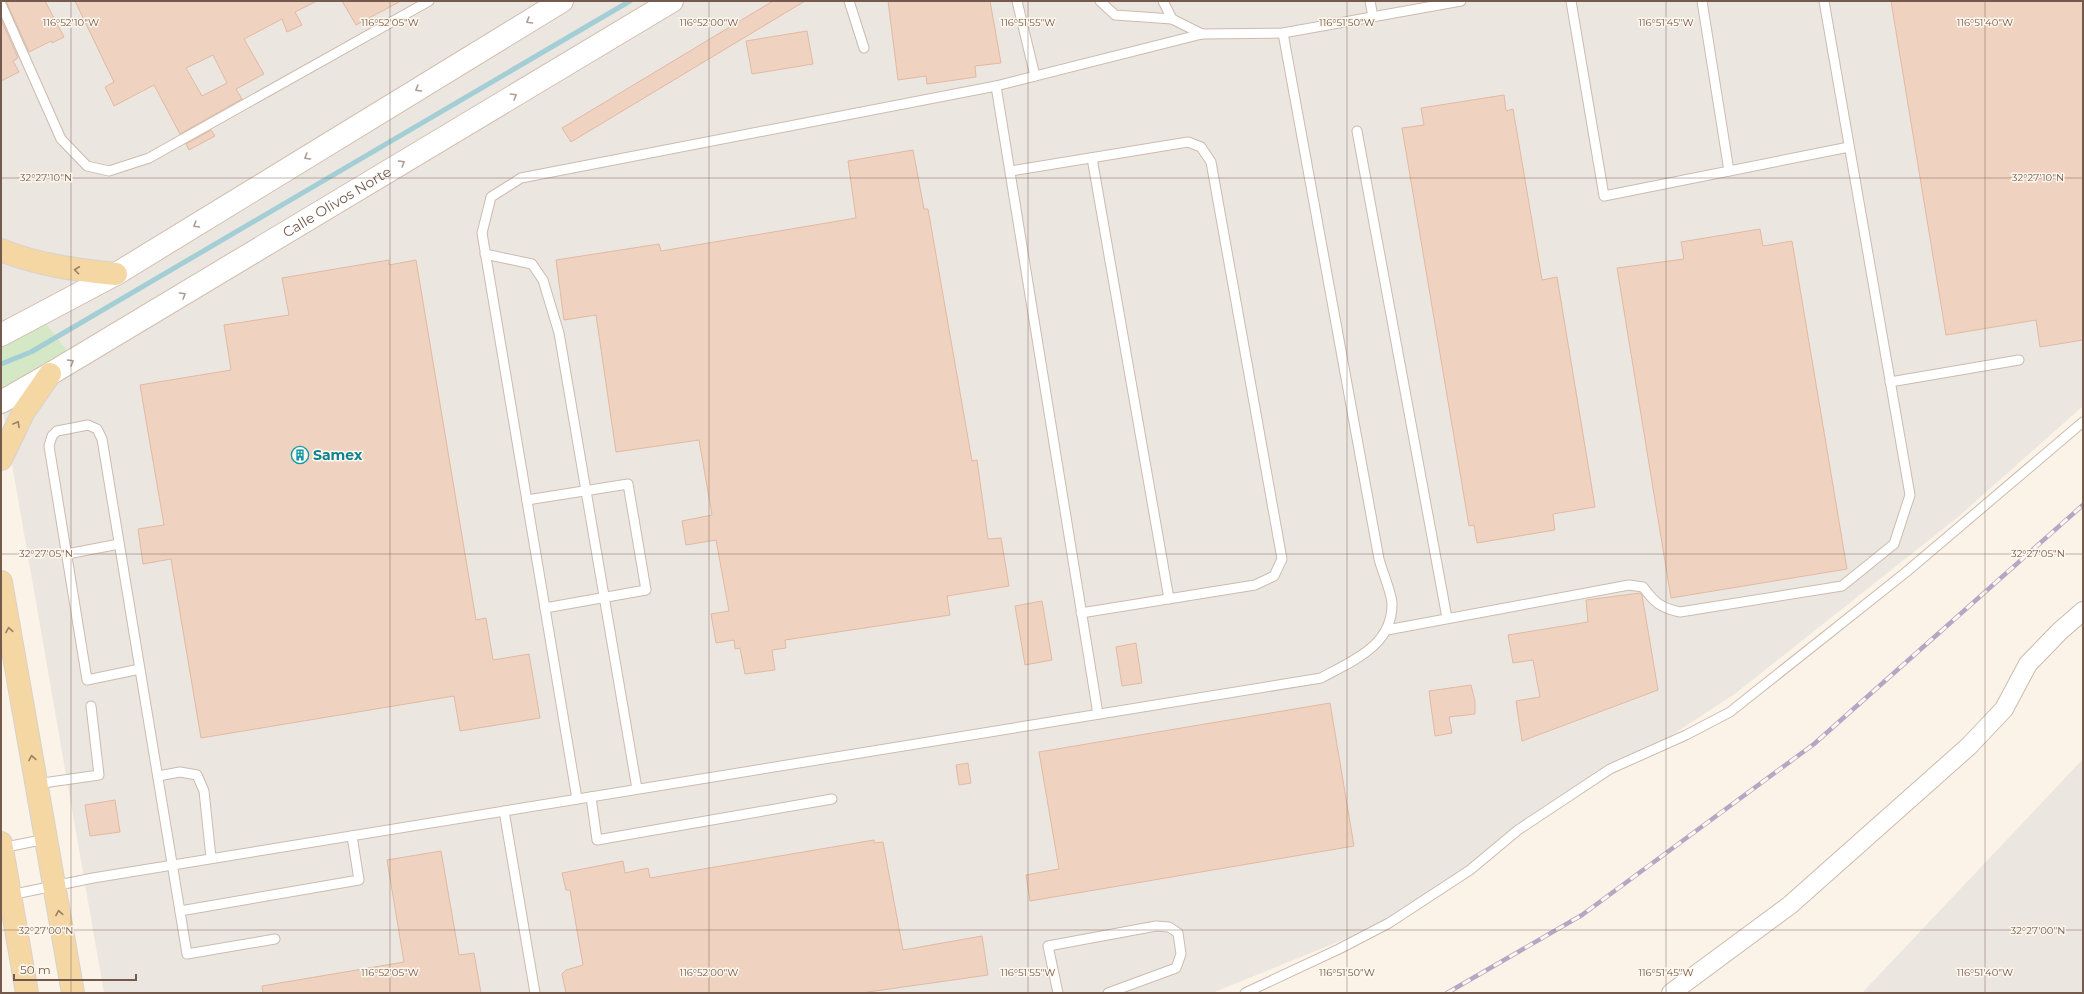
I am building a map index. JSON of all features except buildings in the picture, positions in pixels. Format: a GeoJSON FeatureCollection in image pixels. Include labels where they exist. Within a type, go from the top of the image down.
{"type":"FeatureCollection","features":[{"type":"Feature","properties":{"kind":"main road"},"geometry":{"type":"LineString","coordinates":[[1,335],[116,274],[562,1]]}},
{"type":"Feature","properties":{"kind":"main road","name":"Calle Olivos Norte"},"geometry":{"type":"LineString","coordinates":[[1,402],[672,1]]}},
{"type":"Feature","properties":{"kind":"main road"},"geometry":{"type":"LineString","coordinates":[[1,250],[22,259],[60,268],[116,274]]}},
{"type":"Feature","properties":{"kind":"main road"},"geometry":{"type":"LineString","coordinates":[[1,460],[23,413],[50,374]]}},
{"type":"Feature","properties":{"kind":"main road"},"geometry":{"type":"LineString","coordinates":[[1,582],[73,993]]}},
{"type":"Feature","properties":{"kind":"main road"},"geometry":{"type":"LineString","coordinates":[[1,846],[27,993]]}},
{"type":"Feature","properties":{"kind":"street"},"geometry":{"type":"LineString","coordinates":[[1671,993],[1790,905],[1968,746],[2004,709],[2028,664],[2060,631],[2083,611]]}},
{"type":"Feature","properties":{"kind":"lane"},"geometry":{"type":"LineString","coordinates":[[1,4],[61,139],[87,166],[109,172],[149,158],[428,1]]}},
{"type":"Feature","properties":{"kind":"lane"},"geometry":{"type":"LineString","coordinates":[[849,1],[864,48]]}},
{"type":"Feature","properties":{"kind":"lane"},"geometry":{"type":"LineString","coordinates":[[1017,1],[1035,76]]}},
{"type":"Feature","properties":{"kind":"lane"},"geometry":{"type":"LineString","coordinates":[[1100,1],[1116,15],[1172,19],[1202,34]]}},
{"type":"Feature","properties":{"kind":"lane"},"geometry":{"type":"LineString","coordinates":[[1163,1],[1172,19]]}},
{"type":"Feature","properties":{"kind":"lane"},"geometry":{"type":"LineString","coordinates":[[1370,1],[1373,17]]}},
{"type":"Feature","properties":{"kind":"lane"},"geometry":{"type":"LineString","coordinates":[[577,799],[482,234],[491,197],[521,178],[996,86],[1202,34],[1283,33],[1461,1]]}},
{"type":"Feature","properties":{"kind":"lane"},"geometry":{"type":"LineString","coordinates":[[1571,1],[1604,196],[1849,147]]}},
{"type":"Feature","properties":{"kind":"lane"},"geometry":{"type":"LineString","coordinates":[[1702,1],[1729,171]]}},
{"type":"Feature","properties":{"kind":"lane"},"geometry":{"type":"LineString","coordinates":[[1387,630],[1629,585],[1643,587],[1651,598],[1663,608],[1680,612],[1842,586],[1894,544],[1910,495],[1824,1]]}},
{"type":"Feature","properties":{"kind":"lane"},"geometry":{"type":"LineString","coordinates":[[10,895],[212,858],[1321,678],[1369,651],[1387,630],[1392,602],[1379,559],[1283,33]]}},
{"type":"Feature","properties":{"kind":"lane"},"geometry":{"type":"LineString","coordinates":[[996,86],[1098,714]]}},
{"type":"Feature","properties":{"kind":"lane"},"geometry":{"type":"LineString","coordinates":[[1357,131],[1447,618]]}},
{"type":"Feature","properties":{"kind":"lane"},"geometry":{"type":"LineString","coordinates":[[1011,172],[1188,142],[1201,147],[1211,162],[1282,559],[1274,576],[1255,585],[1081,613]]}},
{"type":"Feature","properties":{"kind":"lane"},"geometry":{"type":"LineString","coordinates":[[1092,158],[1168,599]]}},
{"type":"Feature","properties":{"kind":"lane"},"geometry":{"type":"LineString","coordinates":[[485,254],[532,264],[543,280],[559,333],[637,789]]}},
{"type":"Feature","properties":{"kind":"lane"},"geometry":{"type":"LineString","coordinates":[[1890,382],[2019,360]]}},
{"type":"Feature","properties":{"kind":"lane"},"geometry":{"type":"LineString","coordinates":[[1245,993],[1299,969],[1389,923],[1470,870],[1518,830],[1610,769],[1686,735],[1730,712],[1905,574],[2083,422]]}},
{"type":"Feature","properties":{"kind":"lane"},"geometry":{"type":"LineString","coordinates":[[140,668],[87,680],[49,446],[52,436],[57,431],[88,425],[97,429],[102,439],[158,776],[187,954],[275,939]]}},
{"type":"Feature","properties":{"kind":"lane"},"geometry":{"type":"LineString","coordinates":[[527,500],[628,484],[646,590],[545,608]]}},
{"type":"Feature","properties":{"kind":"lane"},"geometry":{"type":"LineString","coordinates":[[67,554],[119,544]]}},
{"type":"Feature","properties":{"kind":"lane"},"geometry":{"type":"LineString","coordinates":[[36,784],[99,775],[91,706]]}},
{"type":"Feature","properties":{"kind":"lane"},"geometry":{"type":"LineString","coordinates":[[158,776],[180,772],[196,775],[204,791],[212,858]]}},
{"type":"Feature","properties":{"kind":"lane"},"geometry":{"type":"LineString","coordinates":[[591,797],[597,840],[832,799]]}},
{"type":"Feature","properties":{"kind":"lane"},"geometry":{"type":"LineString","coordinates":[[504,811],[534,993]]}},
{"type":"Feature","properties":{"kind":"lane"},"geometry":{"type":"LineString","coordinates":[[180,911],[359,880],[352,836]]}},
{"type":"Feature","properties":{"kind":"lane"},"geometry":{"type":"LineString","coordinates":[[1,846],[46,839]]}},
{"type":"Feature","properties":{"kind":"lane"},"geometry":{"type":"LineString","coordinates":[[1058,993],[1048,946],[1156,926],[1168,927],[1178,934],[1181,954],[1176,968],[1108,993]]}},
{"type":"Feature","properties":{"kind":"shaded area"},"geometry":{"type":"Polygon","coordinates":[[[1,1],[2083,1],[2083,406],[1958,517],[1736,693],[1387,922],[1212,993],[104,993],[1,401],[1,1]]]}},
{"type":"Feature","properties":{"kind":"shaded area"},"geometry":{"type":"Polygon","coordinates":[[[2083,759],[2083,993],[1862,993],[2083,759]]]}},
{"type":"Feature","properties":{"kind":"green space"},"geometry":{"type":"Polygon","coordinates":[[[46,324],[68,352],[1,388],[1,347],[46,324]]]}},
{"type":"Feature","properties":{"kind":"waterway"},"geometry":{"type":"LineString","coordinates":[[1,364],[31,352],[630,1]]}},
{"type":"Feature","properties":{"kind":"railway"},"geometry":{"type":"LineString","coordinates":[[1447,993],[1582,915],[1814,744],[2083,505]]}},
{"type":"Feature","properties":{"kind":"place","name":"Samex"},"geometry":{"type":"Point","coordinates":[300,455]}}]}
